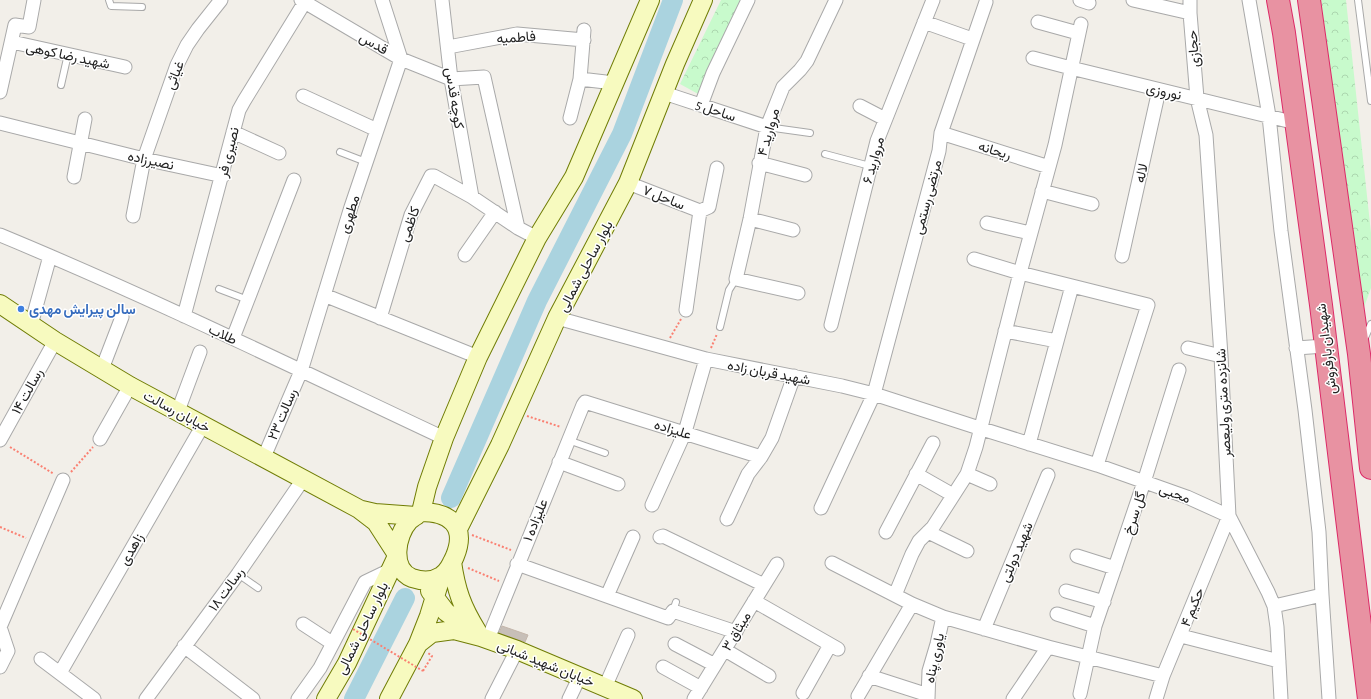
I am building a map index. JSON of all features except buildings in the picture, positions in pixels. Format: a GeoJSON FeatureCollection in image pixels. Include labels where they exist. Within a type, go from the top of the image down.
{"type":"FeatureCollection","features":[{"type":"Feature","properties":{"kind":"highway","name":"شهیدان بارفروش"},"geometry":{"type":"LineString","coordinates":[[1278,0],[1296,123],[1325,346],[1368,699]]}},
{"type":"Feature","properties":{"kind":"highway"},"geometry":{"type":"LineString","coordinates":[[1309,0],[1359,354],[1371,468]]}},
{"type":"Feature","properties":{"kind":"main road"},"geometry":{"type":"LineString","coordinates":[[419,514],[444,438],[478,357],[537,238],[574,177],[650,0]]}},
{"type":"Feature","properties":{"kind":"main road","name":"بلوار ساحلی شمالی"},"geometry":{"type":"LineString","coordinates":[[458,529],[515,412],[557,318],[628,183],[703,0]]}},
{"type":"Feature","properties":{"kind":"main road","name":"خیابان رسالت"},"geometry":{"type":"LineString","coordinates":[[0,304],[55,341],[130,386],[304,478],[359,509],[376,522],[395,560]]}},
{"type":"Feature","properties":{"kind":"main road","name":"خیابان رسالت"},"geometry":{"type":"LineString","coordinates":[[359,509],[375,513],[419,514]]}},
{"type":"Feature","properties":{"kind":"main road"},"geometry":{"type":"LineString","coordinates":[[439,513],[446,516],[458,529],[459,541],[457,551],[446,572],[441,576],[432,580],[422,581],[410,577],[395,560],[402,532],[408,522],[419,514],[439,513]]}},
{"type":"Feature","properties":{"kind":"main road","name":"بلوار ساحلی شمالی"},"geometry":{"type":"LineString","coordinates":[[326,699],[347,663],[395,560]]}},
{"type":"Feature","properties":{"kind":"main road"},"geometry":{"type":"LineString","coordinates":[[452,562],[456,586],[463,606],[466,613],[484,638]]}},
{"type":"Feature","properties":{"kind":"main road"},"geometry":{"type":"LineString","coordinates":[[389,699],[418,644],[435,598],[441,576]]}},
{"type":"Feature","properties":{"kind":"main road","name":"خیابان شهید شبانی"},"geometry":{"type":"LineString","coordinates":[[422,581],[446,612],[484,638]]}},
{"type":"Feature","properties":{"kind":"main road","name":"خیابان شهید شبانی"},"geometry":{"type":"LineString","coordinates":[[418,644],[432,633],[454,630],[484,638],[516,650],[633,699]]}},
{"type":"Feature","properties":{"kind":"street"},"geometry":{"type":"LineString","coordinates":[[0,92],[15,25],[29,27],[34,0]]}},
{"type":"Feature","properties":{"kind":"street","name":"غیاثی"},"geometry":{"type":"LineString","coordinates":[[133,216],[144,159],[181,56],[198,29],[221,0]]}},
{"type":"Feature","properties":{"kind":"street"},"geometry":{"type":"LineString","coordinates":[[382,0],[401,59]]}},
{"type":"Feature","properties":{"kind":"street","name":"کوچه قدس"},"geometry":{"type":"LineString","coordinates":[[442,0],[451,79],[472,197]]}},
{"type":"Feature","properties":{"kind":"street"},"geometry":{"type":"LineString","coordinates":[[702,105],[713,73],[748,0]]}},
{"type":"Feature","properties":{"kind":"street","name":"مروارید ۴"},"geometry":{"type":"LineString","coordinates":[[736,279],[750,219],[759,163],[767,127],[783,87],[807,61],[836,0]]}},
{"type":"Feature","properties":{"kind":"street","name":"مروارید ۶"},"geometry":{"type":"LineString","coordinates":[[831,325],[870,166],[885,119],[933,0]]}},
{"type":"Feature","properties":{"kind":"street"},"geometry":{"type":"LineString","coordinates":[[1133,0],[1190,13]]}},
{"type":"Feature","properties":{"kind":"street","name":"حجازی"},"geometry":{"type":"LineString","coordinates":[[1190,0],[1197,98]]}},
{"type":"Feature","properties":{"kind":"street"},"geometry":{"type":"LineString","coordinates":[[1249,0],[1269,116],[1281,231],[1319,532],[1329,699]]}},
{"type":"Feature","properties":{"kind":"street","name":"قدس"},"geometry":{"type":"LineString","coordinates":[[304,1],[401,59],[451,79]]}},
{"type":"Feature","properties":{"kind":"street","name":"نصیری فر"},"geometry":{"type":"LineString","coordinates":[[184,316],[223,176],[233,132],[244,101],[304,1]]}},
{"type":"Feature","properties":{"kind":"street","name":"مرتضی رستمی"},"geometry":{"type":"LineString","coordinates":[[821,508],[874,394],[939,151],[941,133],[972,39],[986,2]]}},
{"type":"Feature","properties":{"kind":"street"},"geometry":{"type":"LineString","coordinates":[[924,22],[972,39]]}},
{"type":"Feature","properties":{"kind":"street"},"geometry":{"type":"LineString","coordinates":[[895,595],[919,541],[933,527],[967,474],[976,447],[979,428],[1061,119],[1070,68],[1080,28],[1038,22]]}},
{"type":"Feature","properties":{"kind":"street","name":"فاطمیه"},"geometry":{"type":"LineString","coordinates":[[448,47],[517,34],[584,35],[580,79]]}},
{"type":"Feature","properties":{"kind":"street","name":"شهید رضا کوهی"},"geometry":{"type":"LineString","coordinates":[[12,42],[125,67]]}},
{"type":"Feature","properties":{"kind":"street","name":"نوروزی"},"geometry":{"type":"LineString","coordinates":[[1033,58],[1296,123]]}},
{"type":"Feature","properties":{"kind":"street","name":"مطهری"},"geometry":{"type":"LineString","coordinates":[[301,370],[350,207],[401,59]]}},
{"type":"Feature","properties":{"kind":"street"},"geometry":{"type":"LineString","coordinates":[[451,79],[484,77],[518,228]]}},
{"type":"Feature","properties":{"kind":"street"},"geometry":{"type":"LineString","coordinates":[[570,118],[580,79],[614,83]]}},
{"type":"Feature","properties":{"kind":"street","name":"لاله"},"geometry":{"type":"LineString","coordinates":[[1122,256],[1159,90]]}},
{"type":"Feature","properties":{"kind":"street","name":"ساحل 5"},"geometry":{"type":"LineString","coordinates":[[664,93],[767,127]]}},
{"type":"Feature","properties":{"kind":"street"},"geometry":{"type":"LineString","coordinates":[[303,96],[377,130]]}},
{"type":"Feature","properties":{"kind":"street","name":"شانزده متری ولیعصر"},"geometry":{"type":"LineString","coordinates":[[1197,98],[1206,135],[1221,356],[1229,516],[1274,606],[1277,627],[1281,699]]}},
{"type":"Feature","properties":{"kind":"street"},"geometry":{"type":"LineString","coordinates":[[860,106],[885,119]]}},
{"type":"Feature","properties":{"kind":"street"},"geometry":{"type":"LineString","coordinates":[[74,177],[85,119]]}},
{"type":"Feature","properties":{"kind":"street","name":"نصیرزاده"},"geometry":{"type":"LineString","coordinates":[[0,123],[80,144],[223,176]]}},
{"type":"Feature","properties":{"kind":"street"},"geometry":{"type":"LineString","coordinates":[[233,132],[279,153]]}},
{"type":"Feature","properties":{"kind":"street","name":"ریحانه"},"geometry":{"type":"LineString","coordinates":[[941,133],[1049,167]]}},
{"type":"Feature","properties":{"kind":"street"},"geometry":{"type":"LineString","coordinates":[[759,163],[805,175]]}},
{"type":"Feature","properties":{"kind":"street"},"geometry":{"type":"LineString","coordinates":[[686,310],[700,211],[709,207],[717,168]]}},
{"type":"Feature","properties":{"kind":"street","name":"کاظمی"},"geometry":{"type":"LineString","coordinates":[[380,318],[411,215],[428,178],[431,176],[434,176],[472,197],[518,228],[537,238]]}},
{"type":"Feature","properties":{"kind":"street"},"geometry":{"type":"LineString","coordinates":[[233,338],[294,180]]}},
{"type":"Feature","properties":{"kind":"street","name":"ساحل ۷"},"geometry":{"type":"LineString","coordinates":[[628,183],[700,211]]}},
{"type":"Feature","properties":{"kind":"street"},"geometry":{"type":"LineString","coordinates":[[1042,191],[1092,204]]}},
{"type":"Feature","properties":{"kind":"street"},"geometry":{"type":"LineString","coordinates":[[465,255],[495,212]]}},
{"type":"Feature","properties":{"kind":"street"},"geometry":{"type":"LineString","coordinates":[[750,219],[793,230]]}},
{"type":"Feature","properties":{"kind":"street"},"geometry":{"type":"LineString","coordinates":[[987,223],[1030,233]]}},
{"type":"Feature","properties":{"kind":"street","name":"طلاب"},"geometry":{"type":"LineString","coordinates":[[0,235],[233,338],[444,438]]}},
{"type":"Feature","properties":{"kind":"street"},"geometry":{"type":"LineString","coordinates":[[31,325],[50,256]]}},
{"type":"Feature","properties":{"kind":"street"},"geometry":{"type":"LineString","coordinates":[[974,259],[1020,273],[1148,305],[1097,464]]}},
{"type":"Feature","properties":{"kind":"street"},"geometry":{"type":"LineString","coordinates":[[736,279],[798,293]]}},
{"type":"Feature","properties":{"kind":"street"},"geometry":{"type":"LineString","coordinates":[[1029,444],[1072,286]]}},
{"type":"Feature","properties":{"kind":"street"},"geometry":{"type":"LineString","coordinates":[[324,295],[478,357]]}},
{"type":"Feature","properties":{"kind":"street"},"geometry":{"type":"LineString","coordinates":[[102,369],[122,317]]}},
{"type":"Feature","properties":{"kind":"street","name":"شهید قربان زاده"},"geometry":{"type":"LineString","coordinates":[[557,318],[706,359],[794,376],[874,394],[1029,444]]}},
{"type":"Feature","properties":{"kind":"street"},"geometry":{"type":"LineString","coordinates":[[1005,331],[1056,341]]}},
{"type":"Feature","properties":{"kind":"street","name":"رسالت ۱۴"},"geometry":{"type":"LineString","coordinates":[[3,443],[55,341]]}},
{"type":"Feature","properties":{"kind":"street"},"geometry":{"type":"LineString","coordinates":[[1296,348],[1325,346]]}},
{"type":"Feature","properties":{"kind":"street"},"geometry":{"type":"LineString","coordinates":[[1188,348],[1221,356]]}},
{"type":"Feature","properties":{"kind":"street"},"geometry":{"type":"LineString","coordinates":[[178,411],[200,352]]}},
{"type":"Feature","properties":{"kind":"street"},"geometry":{"type":"LineString","coordinates":[[652,505],[685,432],[706,359]]}},
{"type":"Feature","properties":{"kind":"street","name":"رسالت ۲۳"},"geometry":{"type":"LineString","coordinates":[[264,457],[301,370]]}},
{"type":"Feature","properties":{"kind":"street","name":"گل سرخ"},"geometry":{"type":"LineString","coordinates":[[1080,694],[1095,626],[1144,482],[1178,370]]}},
{"type":"Feature","properties":{"kind":"street"},"geometry":{"type":"LineString","coordinates":[[727,519],[748,474],[761,457],[772,438],[794,376]]}},
{"type":"Feature","properties":{"kind":"street"},"geometry":{"type":"LineString","coordinates":[[100,439],[130,386]]}},
{"type":"Feature","properties":{"kind":"street","name":"علیزاده"},"geometry":{"type":"LineString","coordinates":[[585,402],[761,457]]}},
{"type":"Feature","properties":{"kind":"street","name":"علیزاده ۱"},"geometry":{"type":"LineString","coordinates":[[484,638],[509,586],[582,405],[585,402]]}},
{"type":"Feature","properties":{"kind":"street","name":"زاهدی"},"geometry":{"type":"LineString","coordinates":[[60,673],[203,425]]}},
{"type":"Feature","properties":{"kind":"street"},"geometry":{"type":"LineString","coordinates":[[886,532],[933,443]]}},
{"type":"Feature","properties":{"kind":"street","name":"محبی"},"geometry":{"type":"LineString","coordinates":[[1029,444],[1097,464],[1187,497],[1229,516]]}},
{"type":"Feature","properties":{"kind":"street"},"geometry":{"type":"LineString","coordinates":[[559,462],[618,484]]}},
{"type":"Feature","properties":{"kind":"street"},"geometry":{"type":"LineString","coordinates":[[916,474],[953,496]]}},
{"type":"Feature","properties":{"kind":"street"},"geometry":{"type":"LineString","coordinates":[[967,474],[990,484]]}},
{"type":"Feature","properties":{"kind":"street","name":"شهید دولتی"},"geometry":{"type":"LineString","coordinates":[[984,629],[1048,475]]}},
{"type":"Feature","properties":{"kind":"street","name":"رسالت ۱۸"},"geometry":{"type":"LineString","coordinates":[[146,699],[238,574],[304,478]]}},
{"type":"Feature","properties":{"kind":"street"},"geometry":{"type":"LineString","coordinates":[[0,667],[8,651],[0,627],[63,480]]}},
{"type":"Feature","properties":{"kind":"street","name":"حکیم ۴"},"geometry":{"type":"LineString","coordinates":[[1156,699],[1163,676],[1229,516]]}},
{"type":"Feature","properties":{"kind":"street"},"geometry":{"type":"LineString","coordinates":[[928,532],[967,551]]}},
{"type":"Feature","properties":{"kind":"street"},"geometry":{"type":"LineString","coordinates":[[660,537],[663,536],[764,585]]}},
{"type":"Feature","properties":{"kind":"street"},"geometry":{"type":"LineString","coordinates":[[607,596],[633,537]]}},
{"type":"Feature","properties":{"kind":"street"},"geometry":{"type":"LineString","coordinates":[[1077,556],[1115,568]]}},
{"type":"Feature","properties":{"kind":"street"},"geometry":{"type":"LineString","coordinates":[[519,559],[607,596],[668,618],[674,607],[736,632]]}},
{"type":"Feature","properties":{"kind":"street"},"geometry":{"type":"LineString","coordinates":[[298,699],[320,668],[365,582],[395,560]]}},
{"type":"Feature","properties":{"kind":"street"},"geometry":{"type":"LineString","coordinates":[[832,563],[912,604],[943,617],[1048,647],[1163,676]]}},
{"type":"Feature","properties":{"kind":"street","name":"میثاق ۳"},"geometry":{"type":"LineString","coordinates":[[698,694],[777,564]]}},
{"type":"Feature","properties":{"kind":"street"},"geometry":{"type":"LineString","coordinates":[[1066,591],[1104,602]]}},
{"type":"Feature","properties":{"kind":"street"},"geometry":{"type":"LineString","coordinates":[[1274,606],[1322,595]]}},
{"type":"Feature","properties":{"kind":"street"},"geometry":{"type":"LineString","coordinates":[[754,601],[834,647],[803,693]]}},
{"type":"Feature","properties":{"kind":"street"},"geometry":{"type":"LineString","coordinates":[[858,696],[912,604]]}},
{"type":"Feature","properties":{"kind":"street"},"geometry":{"type":"LineString","coordinates":[[1057,614],[1095,626]]}},
{"type":"Feature","properties":{"kind":"street","name":"یاوری پناه"},"geometry":{"type":"LineString","coordinates":[[928,697],[929,671],[943,617]]}},
{"type":"Feature","properties":{"kind":"street"},"geometry":{"type":"LineString","coordinates":[[303,624],[332,643]]}},
{"type":"Feature","properties":{"kind":"street"},"geometry":{"type":"LineString","coordinates":[[605,687],[628,635]]}},
{"type":"Feature","properties":{"kind":"street"},"geometry":{"type":"LineString","coordinates":[[1180,636],[1279,661]]}},
{"type":"Feature","properties":{"kind":"street"},"geometry":{"type":"LineString","coordinates":[[675,644],[715,665]]}},
{"type":"Feature","properties":{"kind":"street"},"geometry":{"type":"LineString","coordinates":[[184,646],[253,699]]}},
{"type":"Feature","properties":{"kind":"street"},"geometry":{"type":"LineString","coordinates":[[1013,699],[1048,647]]}},
{"type":"Feature","properties":{"kind":"street"},"geometry":{"type":"LineString","coordinates":[[492,699],[516,650]]}},
{"type":"Feature","properties":{"kind":"street"},"geometry":{"type":"LineString","coordinates":[[725,650],[769,676]]}},
{"type":"Feature","properties":{"kind":"street"},"geometry":{"type":"LineString","coordinates":[[41,659],[94,699]]}},
{"type":"Feature","properties":{"kind":"street"},"geometry":{"type":"LineString","coordinates":[[663,667],[698,694]]}},
{"type":"Feature","properties":{"kind":"street"},"geometry":{"type":"LineString","coordinates":[[569,699],[580,676]]}},
{"type":"Feature","properties":{"kind":"street"},"geometry":{"type":"LineString","coordinates":[[870,676],[928,697]]}},
{"type":"Feature","properties":{"kind":"lane"},"geometry":{"type":"LineString","coordinates":[[109,0],[111,6],[142,7]]}},
{"type":"Feature","properties":{"kind":"lane"},"geometry":{"type":"LineString","coordinates":[[1358,0],[1371,99]]}},
{"type":"Feature","properties":{"kind":"lane"},"geometry":{"type":"LineString","coordinates":[[61,86],[68,54]]}},
{"type":"Feature","properties":{"kind":"lane"},"geometry":{"type":"LineString","coordinates":[[767,127],[810,133]]}},
{"type":"Feature","properties":{"kind":"lane"},"geometry":{"type":"LineString","coordinates":[[340,152],[366,162]]}},
{"type":"Feature","properties":{"kind":"lane"},"geometry":{"type":"LineString","coordinates":[[825,154],[870,166]]}},
{"type":"Feature","properties":{"kind":"lane"},"geometry":{"type":"LineString","coordinates":[[720,327],[729,290],[736,279]]}},
{"type":"Feature","properties":{"kind":"lane"},"geometry":{"type":"LineString","coordinates":[[219,289],[248,300]]}},
{"type":"Feature","properties":{"kind":"lane"},"geometry":{"type":"LineString","coordinates":[[1359,354],[1371,324]]}},
{"type":"Feature","properties":{"kind":"lane"},"geometry":{"type":"LineString","coordinates":[[570,435],[605,453]]}},
{"type":"Feature","properties":{"kind":"lane"},"geometry":{"type":"LineString","coordinates":[[238,574],[258,588]]}},
{"type":"Feature","properties":{"kind":"path"},"geometry":{"type":"LineString","coordinates":[[665,348],[686,310]]}},
{"type":"Feature","properties":{"kind":"path"},"geometry":{"type":"LineString","coordinates":[[706,359],[720,327]]}},
{"type":"Feature","properties":{"kind":"path"},"geometry":{"type":"LineString","coordinates":[[515,412],[570,435]]}},
{"type":"Feature","properties":{"kind":"path"},"geometry":{"type":"LineString","coordinates":[[3,443],[63,480],[100,439]]}},
{"type":"Feature","properties":{"kind":"path"},"geometry":{"type":"LineString","coordinates":[[0,527],[37,542]]}},
{"type":"Feature","properties":{"kind":"path"},"geometry":{"type":"LineString","coordinates":[[458,529],[519,559]]}},
{"type":"Feature","properties":{"kind":"path"},"geometry":{"type":"LineString","coordinates":[[452,562],[509,586]]}},
{"type":"Feature","properties":{"kind":"path"},"geometry":{"type":"LineString","coordinates":[[353,629],[423,670],[432,656]]}},
{"type":"Feature","properties":{"kind":"green space"},"geometry":{"type":"Polygon","coordinates":[[[721,0],[746,0],[700,95],[680,84],[721,0]]]}},
{"type":"Feature","properties":{"kind":"green space"},"geometry":{"type":"Polygon","coordinates":[[[1321,0],[1346,0],[1371,233],[1371,288],[1363,310],[1358,292],[1321,0]]]}},
{"type":"Feature","properties":{"kind":"waterway"},"geometry":{"type":"LineString","coordinates":[[451,498],[537,301],[622,134],[673,0]]}},
{"type":"Feature","properties":{"kind":"waterway"},"geometry":{"type":"LineString","coordinates":[[354,699],[405,598]]}},
{"type":"Feature","properties":{"kind":"place","name":"سالن پیرایش مهدی"},"geometry":{"type":"Point","coordinates":[21,309]}}]}
